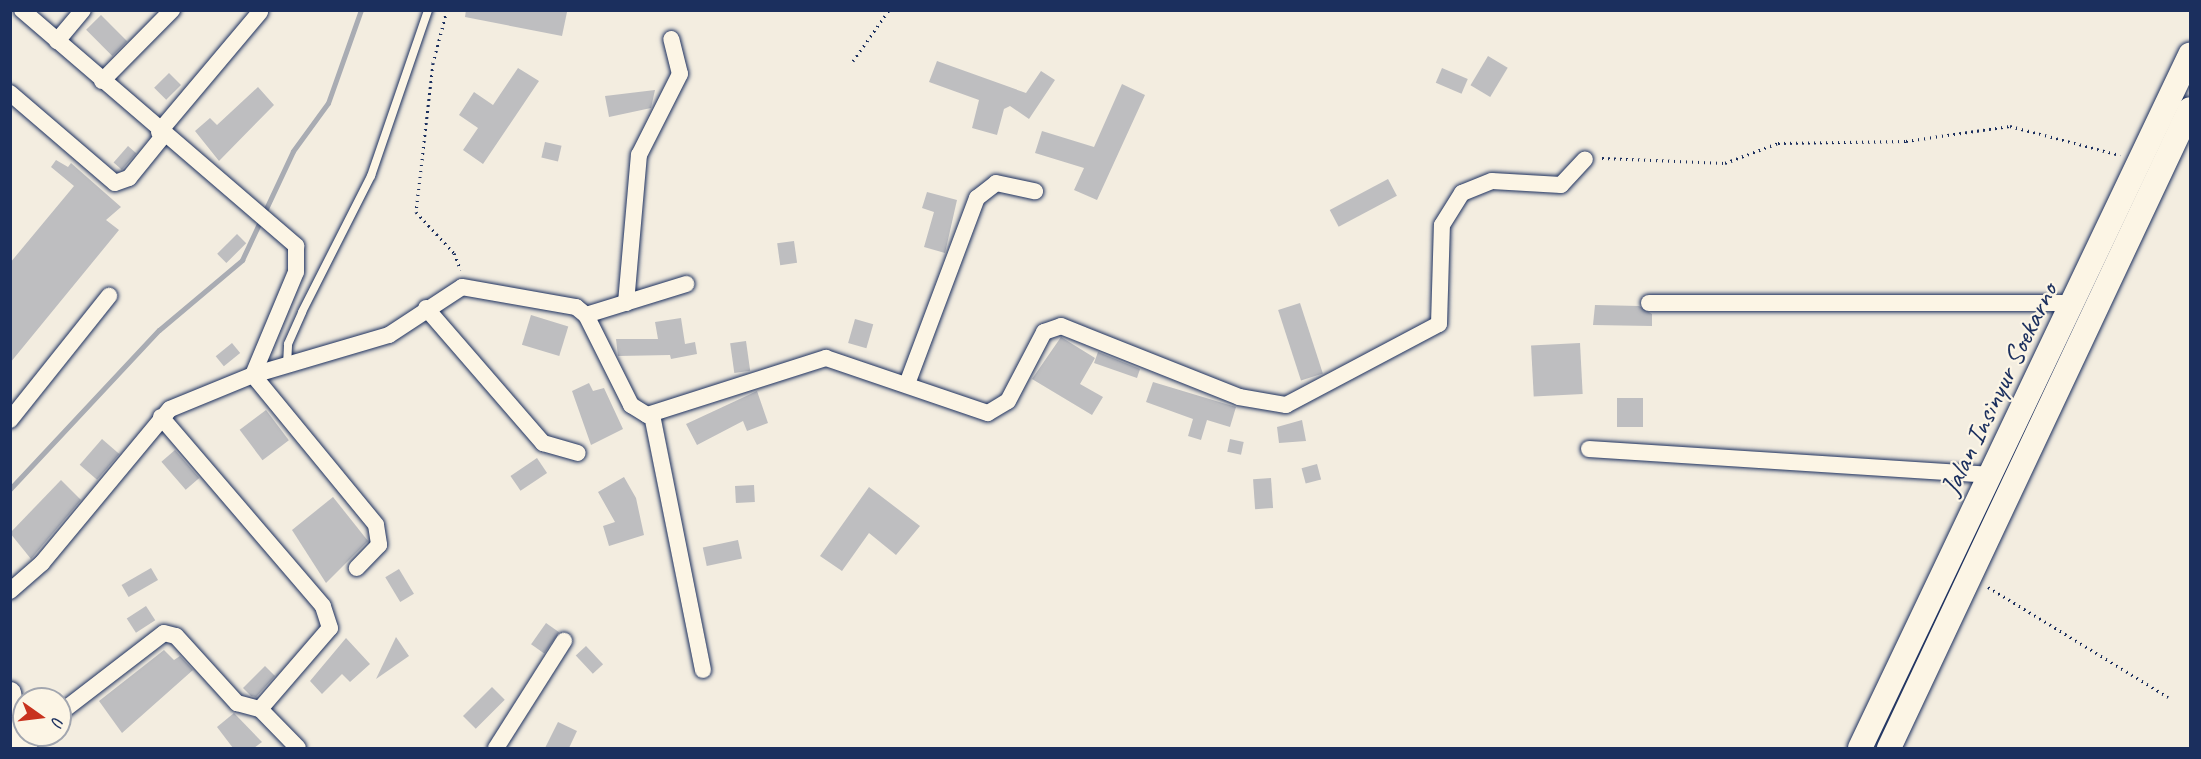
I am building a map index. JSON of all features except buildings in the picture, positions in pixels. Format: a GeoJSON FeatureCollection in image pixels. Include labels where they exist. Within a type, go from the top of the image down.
{"type":"FeatureCollection","features":[{"type":"Feature","properties":{"kind":"main road","name":"Jalan Insinyur Soekarno"},"geometry":{"type":"LineString","coordinates":[[1889,748],[1970,578],[2162,142],[2190,55]]}},
{"type":"Feature","properties":{"kind":"main road","name":"Jalan Insinyur Soekarno"},"geometry":{"type":"LineString","coordinates":[[1860,748],[2142,161],[2162,142],[2190,109]]}},
{"type":"Feature","properties":{"kind":"street"},"geometry":{"type":"LineString","coordinates":[[22,10],[162,134],[251,205],[296,246],[300,259],[253,375]]}},
{"type":"Feature","properties":{"kind":"street"},"geometry":{"type":"LineString","coordinates":[[57,41],[83,10]]}},
{"type":"Feature","properties":{"kind":"street"},"geometry":{"type":"LineString","coordinates":[[102,81],[172,10]]}},
{"type":"Feature","properties":{"kind":"street"},"geometry":{"type":"LineString","coordinates":[[10,93],[115,183],[129,178],[260,12]]}},
{"type":"Feature","properties":{"kind":"street"},"geometry":{"type":"LineString","coordinates":[[626,303],[639,154],[680,74],[671,39]]}},
{"type":"Feature","properties":{"kind":"street"},"geometry":{"type":"LineString","coordinates":[[10,591],[67,534],[161,417],[188,399],[253,375],[374,341],[462,287],[568,303],[586,315],[631,405],[652,415],[826,358],[907,384],[979,412],[996,411],[1008,401],[1044,332],[1067,326],[1239,398],[1273,405],[1295,402],[1439,324],[1442,225],[1462,193],[1491,181],[1561,185],[1585,159]]}},
{"type":"Feature","properties":{"kind":"street"},"geometry":{"type":"LineString","coordinates":[[907,384],[977,198],[996,183],[1035,191]]}},
{"type":"Feature","properties":{"kind":"street"},"geometry":{"type":"LineString","coordinates":[[586,315],[686,284]]}},
{"type":"Feature","properties":{"kind":"street"},"geometry":{"type":"LineString","coordinates":[[10,420],[109,296]]}},
{"type":"Feature","properties":{"kind":"street"},"geometry":{"type":"LineString","coordinates":[[1649,303],[2075,303]]}},
{"type":"Feature","properties":{"kind":"street"},"geometry":{"type":"LineString","coordinates":[[426,308],[543,443],[578,453]]}},
{"type":"Feature","properties":{"kind":"street"},"geometry":{"type":"LineString","coordinates":[[253,375],[376,525],[379,545],[357,568]]}},
{"type":"Feature","properties":{"kind":"street"},"geometry":{"type":"LineString","coordinates":[[652,415],[703,670]]}},
{"type":"Feature","properties":{"kind":"street"},"geometry":{"type":"LineString","coordinates":[[161,417],[330,617],[324,638],[260,709]]}},
{"type":"Feature","properties":{"kind":"street"},"geometry":{"type":"LineString","coordinates":[[1589,449],[1992,475]]}},
{"type":"Feature","properties":{"kind":"street"},"geometry":{"type":"LineString","coordinates":[[72,704],[164,633],[176,636],[237,703],[260,709],[298,748]]}},
{"type":"Feature","properties":{"kind":"street"},"geometry":{"type":"LineString","coordinates":[[496,748],[564,641]]}},
{"type":"Feature","properties":{"kind":"street"},"geometry":{"type":"LineString","coordinates":[[10,692],[22,748]]}},
{"type":"Feature","properties":{"kind":"lane"},"geometry":{"type":"LineString","coordinates":[[287,366],[302,312],[371,176],[428,10]]}},
{"type":"Feature","properties":{"kind":"path"},"geometry":{"type":"LineString","coordinates":[[447,10],[433,63],[416,212],[454,253],[462,287]]}},
{"type":"Feature","properties":{"kind":"path"},"geometry":{"type":"LineString","coordinates":[[853,61],[889,10]]}},
{"type":"Feature","properties":{"kind":"path"},"geometry":{"type":"LineString","coordinates":[[1585,159],[1725,163],[1778,142],[1906,141],[2010,126],[2142,161]]}},
{"type":"Feature","properties":{"kind":"path"},"geometry":{"type":"LineString","coordinates":[[1970,578],[2168,697]]}},
{"type":"Feature","properties":{"kind":"waterway"},"geometry":{"type":"LineString","coordinates":[[10,489],[159,330],[242,260],[293,151],[328,103],[361,10]]}}]}
